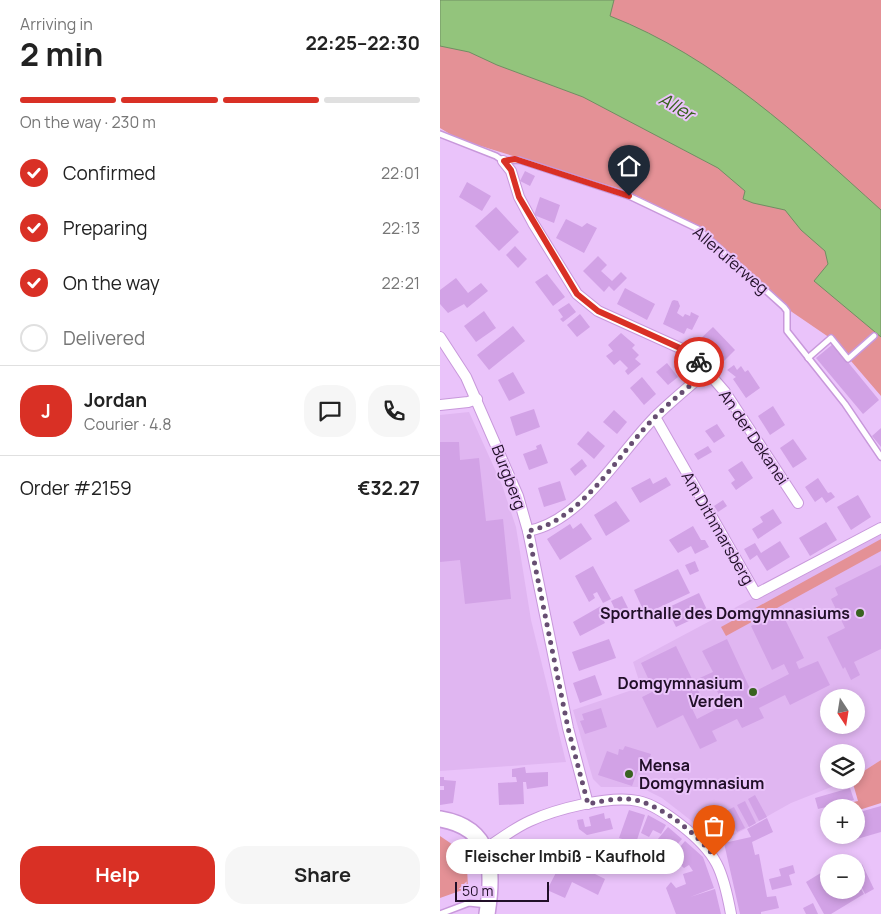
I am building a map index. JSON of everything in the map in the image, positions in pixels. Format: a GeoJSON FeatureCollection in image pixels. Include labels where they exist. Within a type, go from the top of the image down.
{"type":"FeatureCollection","features":[{"type":"Feature","properties":{"kind":"main road"},"geometry":{"type":"LineString","coordinates":[[440,819],[461,825],[472,832],[485,849],[492,872],[488,910]]}},
{"type":"Feature","properties":{"kind":"street","name":"An der Dekanei"},"geometry":{"type":"LineString","coordinates":[[504,161],[511,170],[519,197],[528,214],[577,294],[598,311],[691,353],[725,392],[798,503]]}},
{"type":"Feature","properties":{"kind":"street","name":"Burgberg"},"geometry":{"type":"LineString","coordinates":[[440,337],[466,377],[477,399],[518,496],[528,531],[568,728],[588,804]]}},
{"type":"Feature","properties":{"kind":"street"},"geometry":{"type":"LineString","coordinates":[[528,531],[560,517],[578,503],[655,417],[707,371]]}},
{"type":"Feature","properties":{"kind":"street"},"geometry":{"type":"LineString","coordinates":[[440,405],[468,402],[477,399]]}},
{"type":"Feature","properties":{"kind":"street","name":"Am Dithmarsberg"},"geometry":{"type":"LineString","coordinates":[[655,417],[756,594],[881,528]]}},
{"type":"Feature","properties":{"kind":"street"},"geometry":{"type":"LineString","coordinates":[[485,849],[530,821],[588,804],[614,800],[639,801],[662,812],[691,833],[714,856],[722,872],[731,914]]}},
{"type":"Feature","properties":{"kind":"lane"},"geometry":{"type":"LineString","coordinates":[[440,134],[504,161]]}},
{"type":"Feature","properties":{"kind":"lane","name":"Alleruferweg"},"geometry":{"type":"LineString","coordinates":[[504,161],[515,159],[629,196],[698,229],[784,306],[787,331],[845,404],[881,457]]}},
{"type":"Feature","properties":{"kind":"lane"},"geometry":{"type":"LineString","coordinates":[[808,358],[830,338],[848,359],[874,336]]}},
{"type":"Feature","properties":{"kind":"lane"},"geometry":{"type":"LineString","coordinates":[[440,914],[469,903],[488,910]]}},
{"type":"Feature","properties":{"kind":"shaded area"},"geometry":{"type":"Polygon","coordinates":[[[440,0],[881,0],[881,396],[833,340],[792,312],[686,220],[627,191],[458,139],[440,128],[440,0]]]}},
{"type":"Feature","properties":{"kind":"shaded area"},"geometry":{"type":"Polygon","coordinates":[[[469,412],[502,485],[516,527],[531,620],[566,762],[440,771],[440,415],[469,412]]]}},
{"type":"Feature","properties":{"kind":"shaded area","name":"Domgymnasium Verden"},"geometry":{"type":"Polygon","coordinates":[[[881,530],[881,760],[865,770],[865,744],[820,744],[820,789],[826,789],[791,803],[720,843],[662,798],[640,787],[601,787],[593,779],[573,710],[641,687],[633,662],[881,530]]]}},
{"type":"Feature","properties":{"kind":"shaded area"},"geometry":{"type":"Polygon","coordinates":[[[881,539],[881,551],[726,636],[721,627],[881,539]]]}},
{"type":"Feature","properties":{"kind":"shaded area"},"geometry":{"type":"Polygon","coordinates":[[[881,760],[881,803],[865,808],[865,799],[857,799],[855,789],[865,789],[865,770],[881,760]]]}},
{"type":"Feature","properties":{"kind":"shaded area"},"geometry":{"type":"Polygon","coordinates":[[[440,836],[456,847],[464,857],[468,888],[440,898],[440,836]]]}},
{"type":"Feature","properties":{"kind":"water","name":"Aller"},"geometry":{"type":"Polygon","coordinates":[[[440,0],[614,0],[610,16],[648,33],[685,53],[754,101],[819,154],[881,210],[881,337],[814,281],[828,264],[825,251],[801,230],[785,210],[743,199],[745,191],[718,168],[583,97],[497,65],[469,52],[440,46],[440,0]]]}},
{"type":"Feature","properties":{"kind":"building"},"geometry":{"type":"Polygon","coordinates":[[[525,171],[535,176],[530,186],[520,181],[525,171]]]}},
{"type":"Feature","properties":{"kind":"building"},"geometry":{"type":"Polygon","coordinates":[[[467,182],[491,196],[482,211],[459,197],[467,182]]]}},
{"type":"Feature","properties":{"kind":"building"},"geometry":{"type":"Polygon","coordinates":[[[540,197],[560,205],[554,223],[534,215],[540,197]]]}},
{"type":"Feature","properties":{"kind":"building"},"geometry":{"type":"Polygon","coordinates":[[[496,207],[519,232],[499,251],[475,226],[496,207]]]}},
{"type":"Feature","properties":{"kind":"building"},"geometry":{"type":"Polygon","coordinates":[[[566,219],[582,227],[587,223],[597,228],[584,253],[556,238],[566,219]]]}},
{"type":"Feature","properties":{"kind":"building"},"geometry":{"type":"Polygon","coordinates":[[[515,246],[527,259],[518,268],[506,255],[515,246]]]}},
{"type":"Feature","properties":{"kind":"building"},"geometry":{"type":"Polygon","coordinates":[[[598,256],[607,265],[601,271],[612,281],[621,272],[627,278],[614,291],[609,286],[604,292],[583,271],[598,256]]]}},
{"type":"Feature","properties":{"kind":"building"},"geometry":{"type":"Polygon","coordinates":[[[547,274],[565,297],[553,306],[535,282],[547,274]]]}},
{"type":"Feature","properties":{"kind":"building"},"geometry":{"type":"Polygon","coordinates":[[[456,278],[468,293],[481,283],[488,291],[467,308],[464,304],[448,313],[440,304],[440,290],[456,278]]]}},
{"type":"Feature","properties":{"kind":"building"},"geometry":{"type":"Polygon","coordinates":[[[625,288],[655,304],[647,320],[617,304],[625,288]]]}},
{"type":"Feature","properties":{"kind":"building"},"geometry":{"type":"Polygon","coordinates":[[[674,300],[678,301],[680,306],[677,313],[683,317],[685,314],[690,316],[691,312],[699,316],[692,330],[687,328],[684,334],[663,324],[674,300]]]}},
{"type":"Feature","properties":{"kind":"building"},"geometry":{"type":"Polygon","coordinates":[[[569,303],[576,312],[563,322],[560,319],[563,317],[558,310],[569,303]]]}},
{"type":"Feature","properties":{"kind":"building"},"geometry":{"type":"Polygon","coordinates":[[[484,311],[496,328],[476,342],[464,326],[484,311]]]}},
{"type":"Feature","properties":{"kind":"building"},"geometry":{"type":"Polygon","coordinates":[[[580,314],[590,327],[577,337],[567,325],[580,314]]]}},
{"type":"Feature","properties":{"kind":"building"},"geometry":{"type":"Polygon","coordinates":[[[513,326],[525,341],[489,370],[477,355],[513,326]]]}},
{"type":"Feature","properties":{"kind":"building"},"geometry":{"type":"Polygon","coordinates":[[[713,327],[735,350],[721,364],[698,341],[713,327]]]}},
{"type":"Feature","properties":{"kind":"building"},"geometry":{"type":"Polygon","coordinates":[[[621,333],[635,345],[632,348],[639,355],[635,359],[641,364],[628,375],[625,371],[628,368],[620,360],[614,365],[606,356],[613,351],[608,345],[621,333]]]}},
{"type":"Feature","properties":{"kind":"building"},"geometry":{"type":"Polygon","coordinates":[[[833,344],[879,400],[863,414],[816,358],[833,344]]]}},
{"type":"Feature","properties":{"kind":"building"},"geometry":{"type":"Polygon","coordinates":[[[667,363],[678,377],[668,385],[656,372],[667,363]]]}},
{"type":"Feature","properties":{"kind":"building"},"geometry":{"type":"Polygon","coordinates":[[[734,365],[737,370],[741,366],[745,372],[748,370],[760,388],[746,398],[733,379],[736,377],[727,370],[734,365]]]}},
{"type":"Feature","properties":{"kind":"building"},"geometry":{"type":"Polygon","coordinates":[[[513,372],[525,393],[509,401],[498,380],[513,372]]]}},
{"type":"Feature","properties":{"kind":"building"},"geometry":{"type":"Polygon","coordinates":[[[642,377],[656,394],[644,405],[630,388],[642,377]]]}},
{"type":"Feature","properties":{"kind":"building"},"geometry":{"type":"Polygon","coordinates":[[[773,406],[785,425],[770,435],[758,416],[773,406]]]}},
{"type":"Feature","properties":{"kind":"building"},"geometry":{"type":"Polygon","coordinates":[[[534,409],[540,427],[516,436],[510,417],[534,409]]]}},
{"type":"Feature","properties":{"kind":"building"},"geometry":{"type":"Polygon","coordinates":[[[614,410],[627,422],[617,434],[603,422],[614,410]]]}},
{"type":"Feature","properties":{"kind":"building"},"geometry":{"type":"Polygon","coordinates":[[[717,424],[725,436],[714,443],[705,431],[717,424]]]}},
{"type":"Feature","properties":{"kind":"building"},"geometry":{"type":"Polygon","coordinates":[[[881,428],[881,447],[872,436],[881,428]]]}},
{"type":"Feature","properties":{"kind":"building"},"geometry":{"type":"Polygon","coordinates":[[[588,431],[605,446],[594,459],[577,444],[588,431]]]}},
{"type":"Feature","properties":{"kind":"building"},"geometry":{"type":"Polygon","coordinates":[[[793,439],[807,459],[793,468],[780,448],[793,439]]]}},
{"type":"Feature","properties":{"kind":"building"},"geometry":{"type":"Polygon","coordinates":[[[440,442],[459,442],[460,460],[479,458],[486,521],[503,519],[511,599],[465,604],[460,560],[440,562],[440,442]]]}},
{"type":"Feature","properties":{"kind":"building"},"geometry":{"type":"Polygon","coordinates":[[[541,444],[548,463],[529,470],[523,454],[537,449],[536,446],[541,444]]]}},
{"type":"Feature","properties":{"kind":"building"},"geometry":{"type":"Polygon","coordinates":[[[708,446],[712,452],[698,460],[694,454],[708,446]]]}},
{"type":"Feature","properties":{"kind":"building"},"geometry":{"type":"Polygon","coordinates":[[[582,459],[587,466],[575,476],[570,469],[582,459]]]}},
{"type":"Feature","properties":{"kind":"building"},"geometry":{"type":"Polygon","coordinates":[[[742,461],[753,478],[736,490],[731,483],[735,480],[728,470],[742,461]]]}},
{"type":"Feature","properties":{"kind":"building"},"geometry":{"type":"Polygon","coordinates":[[[666,477],[671,485],[640,503],[631,488],[650,478],[653,484],[666,477]]]}},
{"type":"Feature","properties":{"kind":"building"},"geometry":{"type":"Polygon","coordinates":[[[818,478],[828,493],[831,492],[835,497],[826,503],[822,497],[815,502],[805,487],[818,478]]]}},
{"type":"Feature","properties":{"kind":"building"},"geometry":{"type":"Polygon","coordinates":[[[560,481],[566,500],[544,507],[538,488],[560,481]]]}},
{"type":"Feature","properties":{"kind":"building"},"geometry":{"type":"Polygon","coordinates":[[[858,495],[871,517],[851,530],[837,507],[858,495]]]}},
{"type":"Feature","properties":{"kind":"building"},"geometry":{"type":"Polygon","coordinates":[[[723,500],[727,506],[718,512],[714,506],[723,500]]]}},
{"type":"Feature","properties":{"kind":"building"},"geometry":{"type":"Polygon","coordinates":[[[616,501],[630,521],[606,536],[594,515],[616,501]]]}},
{"type":"Feature","properties":{"kind":"building"},"geometry":{"type":"Polygon","coordinates":[[[773,509],[782,523],[758,539],[752,529],[763,522],[760,517],[773,509]]]}},
{"type":"Feature","properties":{"kind":"building"},"geometry":{"type":"Polygon","coordinates":[[[826,522],[837,540],[810,556],[799,538],[826,522]]]}},
{"type":"Feature","properties":{"kind":"building"},"geometry":{"type":"Polygon","coordinates":[[[581,523],[592,539],[560,560],[547,539],[570,524],[573,529],[581,523]]]}},
{"type":"Feature","properties":{"kind":"building"},"geometry":{"type":"Polygon","coordinates":[[[693,526],[701,540],[705,540],[709,547],[695,554],[691,546],[678,553],[669,540],[693,526]]]}},
{"type":"Feature","properties":{"kind":"building"},"geometry":{"type":"Polygon","coordinates":[[[780,541],[790,557],[767,571],[757,555],[750,560],[744,549],[755,543],[761,553],[780,541]]]}},
{"type":"Feature","properties":{"kind":"building"},"geometry":{"type":"Polygon","coordinates":[[[695,561],[699,571],[690,575],[685,565],[695,561]]]}},
{"type":"Feature","properties":{"kind":"building","name":"Sporthalle des Domgymnasiums"},"geometry":{"type":"Polygon","coordinates":[[[881,565],[881,649],[854,662],[860,675],[851,680],[845,667],[843,669],[827,637],[845,628],[831,599],[838,595],[835,588],[881,565]]]}},
{"type":"Feature","properties":{"kind":"building"},"geometry":{"type":"Polygon","coordinates":[[[593,566],[611,599],[603,603],[597,592],[593,594],[595,598],[589,602],[575,576],[593,566]]]}},
{"type":"Feature","properties":{"kind":"building"},"geometry":{"type":"Polygon","coordinates":[[[678,569],[690,593],[645,614],[634,590],[678,569]]]}},
{"type":"Feature","properties":{"kind":"building"},"geometry":{"type":"Polygon","coordinates":[[[699,593],[708,612],[676,627],[667,608],[699,593]]]}},
{"type":"Feature","properties":{"kind":"building"},"geometry":{"type":"Polygon","coordinates":[[[622,596],[628,608],[617,614],[611,601],[622,596]]]}},
{"type":"Feature","properties":{"kind":"building"},"geometry":{"type":"Polygon","coordinates":[[[601,606],[605,613],[601,615],[605,623],[580,636],[573,622],[601,606]]]}},
{"type":"Feature","properties":{"kind":"building"},"geometry":{"type":"Polygon","coordinates":[[[781,611],[804,658],[796,662],[799,669],[818,661],[830,685],[790,705],[785,695],[759,708],[764,718],[742,728],[737,719],[712,731],[717,741],[700,749],[683,715],[657,728],[642,697],[654,691],[641,663],[676,646],[693,681],[713,672],[702,651],[727,639],[752,693],[789,674],[784,664],[772,670],[751,626],[781,611]],[[713,683],[698,690],[700,694],[688,700],[697,719],[724,705],[713,683]]]}},
{"type":"Feature","properties":{"kind":"building"},"geometry":{"type":"Polygon","coordinates":[[[609,639],[616,658],[579,671],[572,652],[609,639]]]}},
{"type":"Feature","properties":{"kind":"building"},"geometry":{"type":"Polygon","coordinates":[[[595,675],[602,695],[580,703],[573,683],[595,675]]]}},
{"type":"Feature","properties":{"kind":"building"},"geometry":{"type":"Polygon","coordinates":[[[601,708],[607,727],[585,734],[580,721],[584,720],[582,714],[601,708]]]}},
{"type":"Feature","properties":{"kind":"building"},"geometry":{"type":"Polygon","coordinates":[[[625,746],[651,754],[646,769],[639,767],[632,786],[598,775],[607,751],[618,755],[619,749],[623,750],[625,746]]]}},
{"type":"Feature","properties":{"kind":"building"},"geometry":{"type":"Polygon","coordinates":[[[525,767],[526,773],[548,772],[548,786],[527,789],[526,782],[523,782],[524,804],[499,805],[498,783],[517,782],[516,777],[512,777],[512,769],[525,767]]]}},
{"type":"Feature","properties":{"kind":"building"},"geometry":{"type":"Polygon","coordinates":[[[440,777],[444,777],[444,780],[456,781],[453,803],[440,805],[440,790],[444,790],[444,786],[440,786],[440,777]]]}},
{"type":"Feature","properties":{"kind":"building"},"geometry":{"type":"Polygon","coordinates":[[[850,789],[854,799],[820,799],[820,808],[818,809],[815,798],[850,789]]]}},
{"type":"Feature","properties":{"kind":"building"},"geometry":{"type":"Polygon","coordinates":[[[755,795],[767,817],[759,821],[748,799],[755,795]]]}},
{"type":"Feature","properties":{"kind":"building"},"geometry":{"type":"Polygon","coordinates":[[[745,801],[756,823],[749,827],[737,805],[745,801]]]}},
{"type":"Feature","properties":{"kind":"building"},"geometry":{"type":"Polygon","coordinates":[[[881,806],[881,832],[865,837],[865,810],[881,806]]]}},
{"type":"Feature","properties":{"kind":"building"},"geometry":{"type":"Polygon","coordinates":[[[734,807],[745,828],[737,832],[726,811],[734,807]]]}},
{"type":"Feature","properties":{"kind":"building"},"geometry":{"type":"Polygon","coordinates":[[[629,810],[645,815],[636,843],[619,838],[629,810]]]}},
{"type":"Feature","properties":{"kind":"building"},"geometry":{"type":"Polygon","coordinates":[[[604,813],[605,819],[610,818],[613,829],[587,835],[579,829],[577,820],[583,819],[585,827],[591,826],[589,817],[604,813]]]}},
{"type":"Feature","properties":{"kind":"building"},"geometry":{"type":"Polygon","coordinates":[[[648,815],[666,825],[661,834],[653,830],[649,837],[641,833],[648,815]]]}},
{"type":"Feature","properties":{"kind":"building"},"geometry":{"type":"Polygon","coordinates":[[[724,816],[734,834],[730,836],[726,829],[723,831],[717,820],[724,816]]]}},
{"type":"Feature","properties":{"kind":"building"},"geometry":{"type":"Polygon","coordinates":[[[767,818],[773,832],[752,842],[755,855],[759,854],[767,897],[776,896],[779,908],[761,912],[761,914],[740,914],[724,843],[751,837],[747,829],[767,818]]]}},
{"type":"Feature","properties":{"kind":"building"},"geometry":{"type":"Polygon","coordinates":[[[668,827],[682,839],[666,857],[652,846],[668,827]]]}},
{"type":"Feature","properties":{"kind":"building"},"geometry":{"type":"Polygon","coordinates":[[[685,841],[703,857],[714,888],[690,897],[715,889],[721,914],[676,914],[666,888],[671,882],[676,888],[686,884],[683,874],[693,871],[689,865],[684,868],[676,861],[670,867],[666,863],[685,841]]]}},
{"type":"Feature","properties":{"kind":"building"},"geometry":{"type":"Polygon","coordinates":[[[562,861],[574,867],[575,864],[605,879],[598,895],[572,882],[565,898],[547,890],[562,861]]]}},
{"type":"Feature","properties":{"kind":"building"},"geometry":{"type":"Polygon","coordinates":[[[793,865],[795,873],[789,875],[792,885],[772,890],[769,879],[781,876],[779,869],[793,865]]]}},
{"type":"Feature","properties":{"kind":"building"},"geometry":{"type":"Polygon","coordinates":[[[865,870],[874,889],[865,894],[865,870]]]}},
{"type":"Feature","properties":{"kind":"building"},"geometry":{"type":"Polygon","coordinates":[[[820,873],[820,899],[856,899],[831,914],[824,914],[806,882],[820,873]]]}},
{"type":"Feature","properties":{"kind":"building"},"geometry":{"type":"Polygon","coordinates":[[[813,903],[818,914],[806,914],[803,908],[813,903]]]}},
{"type":"Feature","properties":{"kind":"way so far"},"geometry":{"type":"LineString","coordinates":[[699,362],[707,371],[655,417],[578,503],[560,517],[528,531],[568,728],[588,804],[614,800],[639,801],[677,822],[704,844],[714,856]]}},
{"type":"Feature","properties":{"kind":"place","name":"Sporthalle des Domgymnasiums"},"geometry":{"type":"Point","coordinates":[860,613]}},
{"type":"Feature","properties":{"kind":"place","name":"Domgymnasium Verden"},"geometry":{"type":"Point","coordinates":[753,692]}},
{"type":"Feature","properties":{"kind":"place","name":"Mensa Domgymnasium"},"geometry":{"type":"Point","coordinates":[629,774]}},
{"type":"Feature","properties":{"kind":"place","name":"Fleischer Imbiß - Kaufhold"},"geometry":{"type":"Point","coordinates":[714,856]}},
{"type":"Feature","properties":{"kind":"route"},"geometry":{"type":"LineString","coordinates":[[629,196],[515,159],[504,161],[511,170],[519,197],[533,223],[577,294],[598,311],[691,353],[699,362]]}}]}
